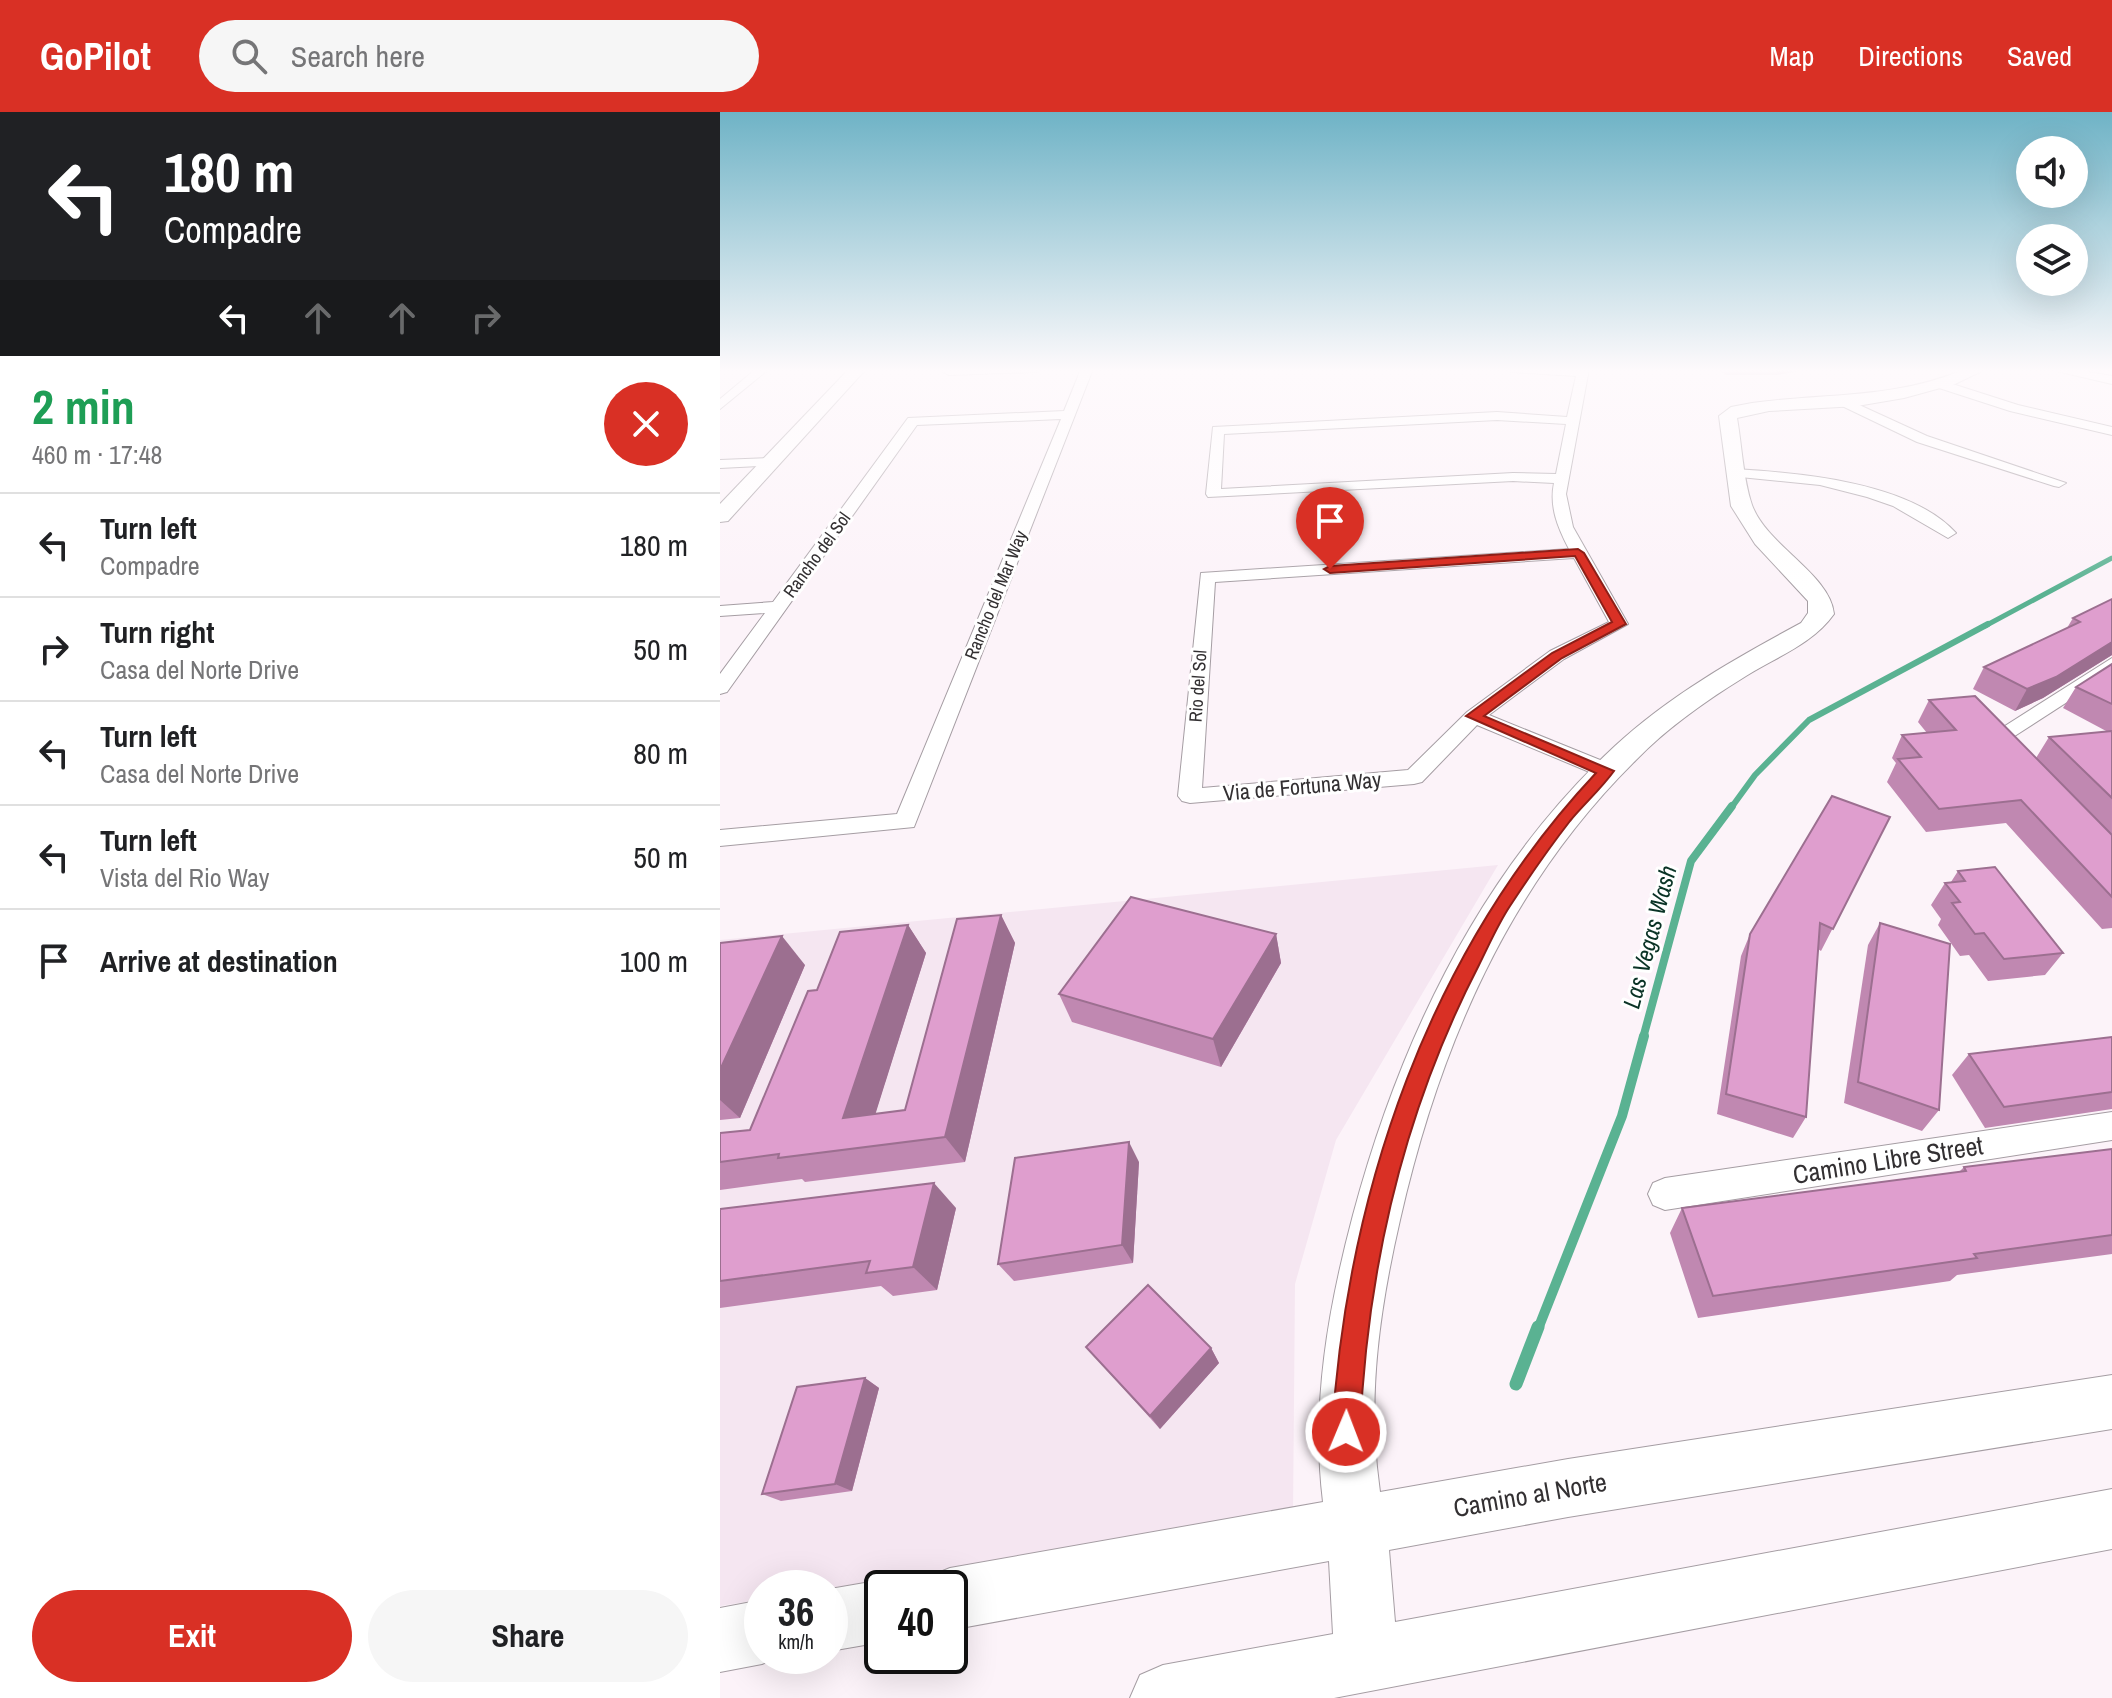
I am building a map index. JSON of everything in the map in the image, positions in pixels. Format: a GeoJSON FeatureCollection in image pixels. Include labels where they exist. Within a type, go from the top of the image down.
{"type":"FeatureCollection","features":[{"type":"Feature","properties":{"kind":"street"},"geometry":{"type":"LineString","coordinates":[[720,516],[789,443]]}},
{"type":"Feature","properties":{"kind":"street","name":"Rancho del Sol"},"geometry":{"type":"LineString","coordinates":[[720,688],[897,443]]}},
{"type":"Feature","properties":{"kind":"street","name":"Rancho del Mar Way"},"geometry":{"type":"LineString","coordinates":[[720,838],[906,821],[1058,443]]}},
{"type":"Feature","properties":{"kind":"street"},"geometry":{"type":"LineString","coordinates":[[1217,443],[1213,494],[1513,477],[1561,479]]}},
{"type":"Feature","properties":{"kind":"street"},"geometry":{"type":"LineString","coordinates":[[1474,716],[1557,655],[1619,624],[1565,527],[1559,494],[1568,443]]}},
{"type":"Feature","properties":{"kind":"street"},"geometry":{"type":"LineString","coordinates":[[1366,1658],[1356,1527],[1346,1452],[1353,1335],[1376,1215],[1412,1089],[1441,1019],[1501,905],[1564,817],[1607,771],[1688,702],[1810,628],[1821,614],[1820,600],[1815,593],[1763,539],[1747,516],[1738,496],[1731,443]]}},
{"type":"Feature","properties":{"kind":"street"},"geometry":{"type":"LineString","coordinates":[[1932,443],[2059,483]]}},
{"type":"Feature","properties":{"kind":"street"},"geometry":{"type":"LineString","coordinates":[[720,464],[771,462]]}},
{"type":"Feature","properties":{"kind":"street"},"geometry":{"type":"LineString","coordinates":[[1735,473],[1844,484],[1918,514],[1948,533]]}},
{"type":"Feature","properties":{"kind":"street","name":"Rio del Sol"},"geometry":{"type":"LineString","coordinates":[[1190,796],[1207,577],[1578,553]]}},
{"type":"Feature","properties":{"kind":"street"},"geometry":{"type":"LineString","coordinates":[[720,611],[778,607]]}},
{"type":"Feature","properties":{"kind":"street"},"geometry":{"type":"LineString","coordinates":[[2027,769],[1997,738],[2112,664]]}},
{"type":"Feature","properties":{"kind":"street"},"geometry":{"type":"LineString","coordinates":[[1474,716],[1607,771]]}},
{"type":"Feature","properties":{"kind":"street","name":"Via de Fortuna Way"},"geometry":{"type":"LineString","coordinates":[[1190,796],[1414,777],[1474,716]]}},
{"type":"Feature","properties":{"kind":"street","name":"Camino Libre Street"},"geometry":{"type":"LineString","coordinates":[[1665,1194],[2112,1126]]}},
{"type":"Feature","properties":{"kind":"street","name":"Camino al Norte"},"geometry":{"type":"LineString","coordinates":[[968,1596],[1568,1488],[2112,1402]]}},
{"type":"Feature","properties":{"kind":"street"},"geometry":{"type":"LineString","coordinates":[[1163,1698],[2112,1519]]}},
{"type":"Feature","properties":{"kind":"street"},"geometry":{"type":"LineString","coordinates":[[720,1640],[744,1635]]}},
{"type":"Feature","properties":{"kind":"shaded area"},"geometry":{"type":"Polygon","coordinates":[[[1498,865],[1336,1140],[1295,1284],[1293,1514],[943,1570],[864,1570],[864,1583],[848,1585],[848,1570],[744,1570],[744,1602],[720,1606],[720,940],[1498,865]]]}},
{"type":"Feature","properties":{"kind":"building"},"geometry":{"type":"Polygon","coordinates":[[[2112,599],[2112,642],[2056,677],[2027,689],[1984,667],[2080,622],[2073,618],[2112,599]]]}},
{"type":"Feature","properties":{"kind":"building"},"geometry":{"type":"Polygon","coordinates":[[[2112,664],[2112,704],[2076,687],[2112,664]]]}},
{"type":"Feature","properties":{"kind":"building"},"geometry":{"type":"Polygon","coordinates":[[[1975,696],[2112,835],[2112,897],[2021,800],[1939,809],[1898,759],[1921,757],[1902,735],[1956,730],[1929,700],[1975,696]]]}},
{"type":"Feature","properties":{"kind":"building"},"geometry":{"type":"Polygon","coordinates":[[[2112,731],[2112,798],[2049,737],[2112,731]]]}},
{"type":"Feature","properties":{"kind":"building"},"geometry":{"type":"Polygon","coordinates":[[[1832,796],[1890,817],[1833,929],[1820,923],[1806,1117],[1726,1094],[1750,934],[1832,796]]]}},
{"type":"Feature","properties":{"kind":"building"},"geometry":{"type":"Polygon","coordinates":[[[1995,867],[2063,953],[2004,959],[1984,933],[1975,934],[1952,903],[1960,902],[1945,883],[1965,881],[1958,871],[1995,867]]]}},
{"type":"Feature","properties":{"kind":"building"},"geometry":{"type":"Polygon","coordinates":[[[1131,897],[1276,934],[1213,1039],[1059,994],[1131,897]]]}},
{"type":"Feature","properties":{"kind":"building"},"geometry":{"type":"Polygon","coordinates":[[[1001,915],[945,1137],[778,1158],[779,1154],[720,1162],[720,1133],[750,1130],[808,991],[817,990],[840,932],[908,925],[843,1118],[905,1110],[957,919],[1001,915]]]}},
{"type":"Feature","properties":{"kind":"building"},"geometry":{"type":"Polygon","coordinates":[[[1880,923],[1950,944],[1939,1110],[1858,1082],[1880,923]]]}},
{"type":"Feature","properties":{"kind":"building"},"geometry":{"type":"Polygon","coordinates":[[[782,936],[720,1070],[720,943],[782,936]]]}},
{"type":"Feature","properties":{"kind":"building"},"geometry":{"type":"Polygon","coordinates":[[[2112,1037],[2112,1092],[2004,1107],[1969,1054],[2112,1037]]]}},
{"type":"Feature","properties":{"kind":"building"},"geometry":{"type":"Polygon","coordinates":[[[1129,1142],[1122,1245],[998,1264],[1015,1158],[1129,1142]]]}},
{"type":"Feature","properties":{"kind":"building"},"geometry":{"type":"Polygon","coordinates":[[[2112,1149],[2112,1235],[1713,1296],[1682,1208],[1966,1171],[1964,1167],[2112,1149]]]}},
{"type":"Feature","properties":{"kind":"building"},"geometry":{"type":"Polygon","coordinates":[[[934,1183],[913,1267],[866,1273],[870,1261],[720,1281],[720,1209],[934,1183]]]}},
{"type":"Feature","properties":{"kind":"building"},"geometry":{"type":"Polygon","coordinates":[[[1148,1285],[1211,1348],[1150,1416],[1086,1347],[1148,1285]]]}},
{"type":"Feature","properties":{"kind":"building"},"geometry":{"type":"Polygon","coordinates":[[[865,1378],[835,1484],[762,1494],[797,1387],[865,1378]]]}},
{"type":"Feature","properties":{"kind":"waterway","name":"Las Vegas Wash"},"geometry":{"type":"LineString","coordinates":[[1985,626],[2112,558]]}},
{"type":"Feature","properties":{"kind":"waterway","name":"Las Vegas Wash"},"geometry":{"type":"LineString","coordinates":[[1731,808],[1755,775],[1809,720],[1988,624]]}},
{"type":"Feature","properties":{"kind":"waterway","name":"Las Vegas Wash"},"geometry":{"type":"LineString","coordinates":[[1643,1038],[1691,861],[1732,806]]}},
{"type":"Feature","properties":{"kind":"waterway","name":"Las Vegas Wash"},"geometry":{"type":"LineString","coordinates":[[1538,1329],[1622,1116],[1644,1036]]}},
{"type":"Feature","properties":{"kind":"waterway","name":"Las Vegas Wash"},"geometry":{"type":"LineString","coordinates":[[1516,1384],[1538,1327]]}},
{"type":"Feature","properties":{"kind":"route"},"geometry":{"type":"LineString","coordinates":[[1330,569],[1578,553],[1619,624],[1557,655],[1474,716],[1607,771],[1564,817],[1501,905],[1441,1019],[1412,1089],[1376,1215],[1364,1272],[1350,1354],[1346,1432]]}}]}
